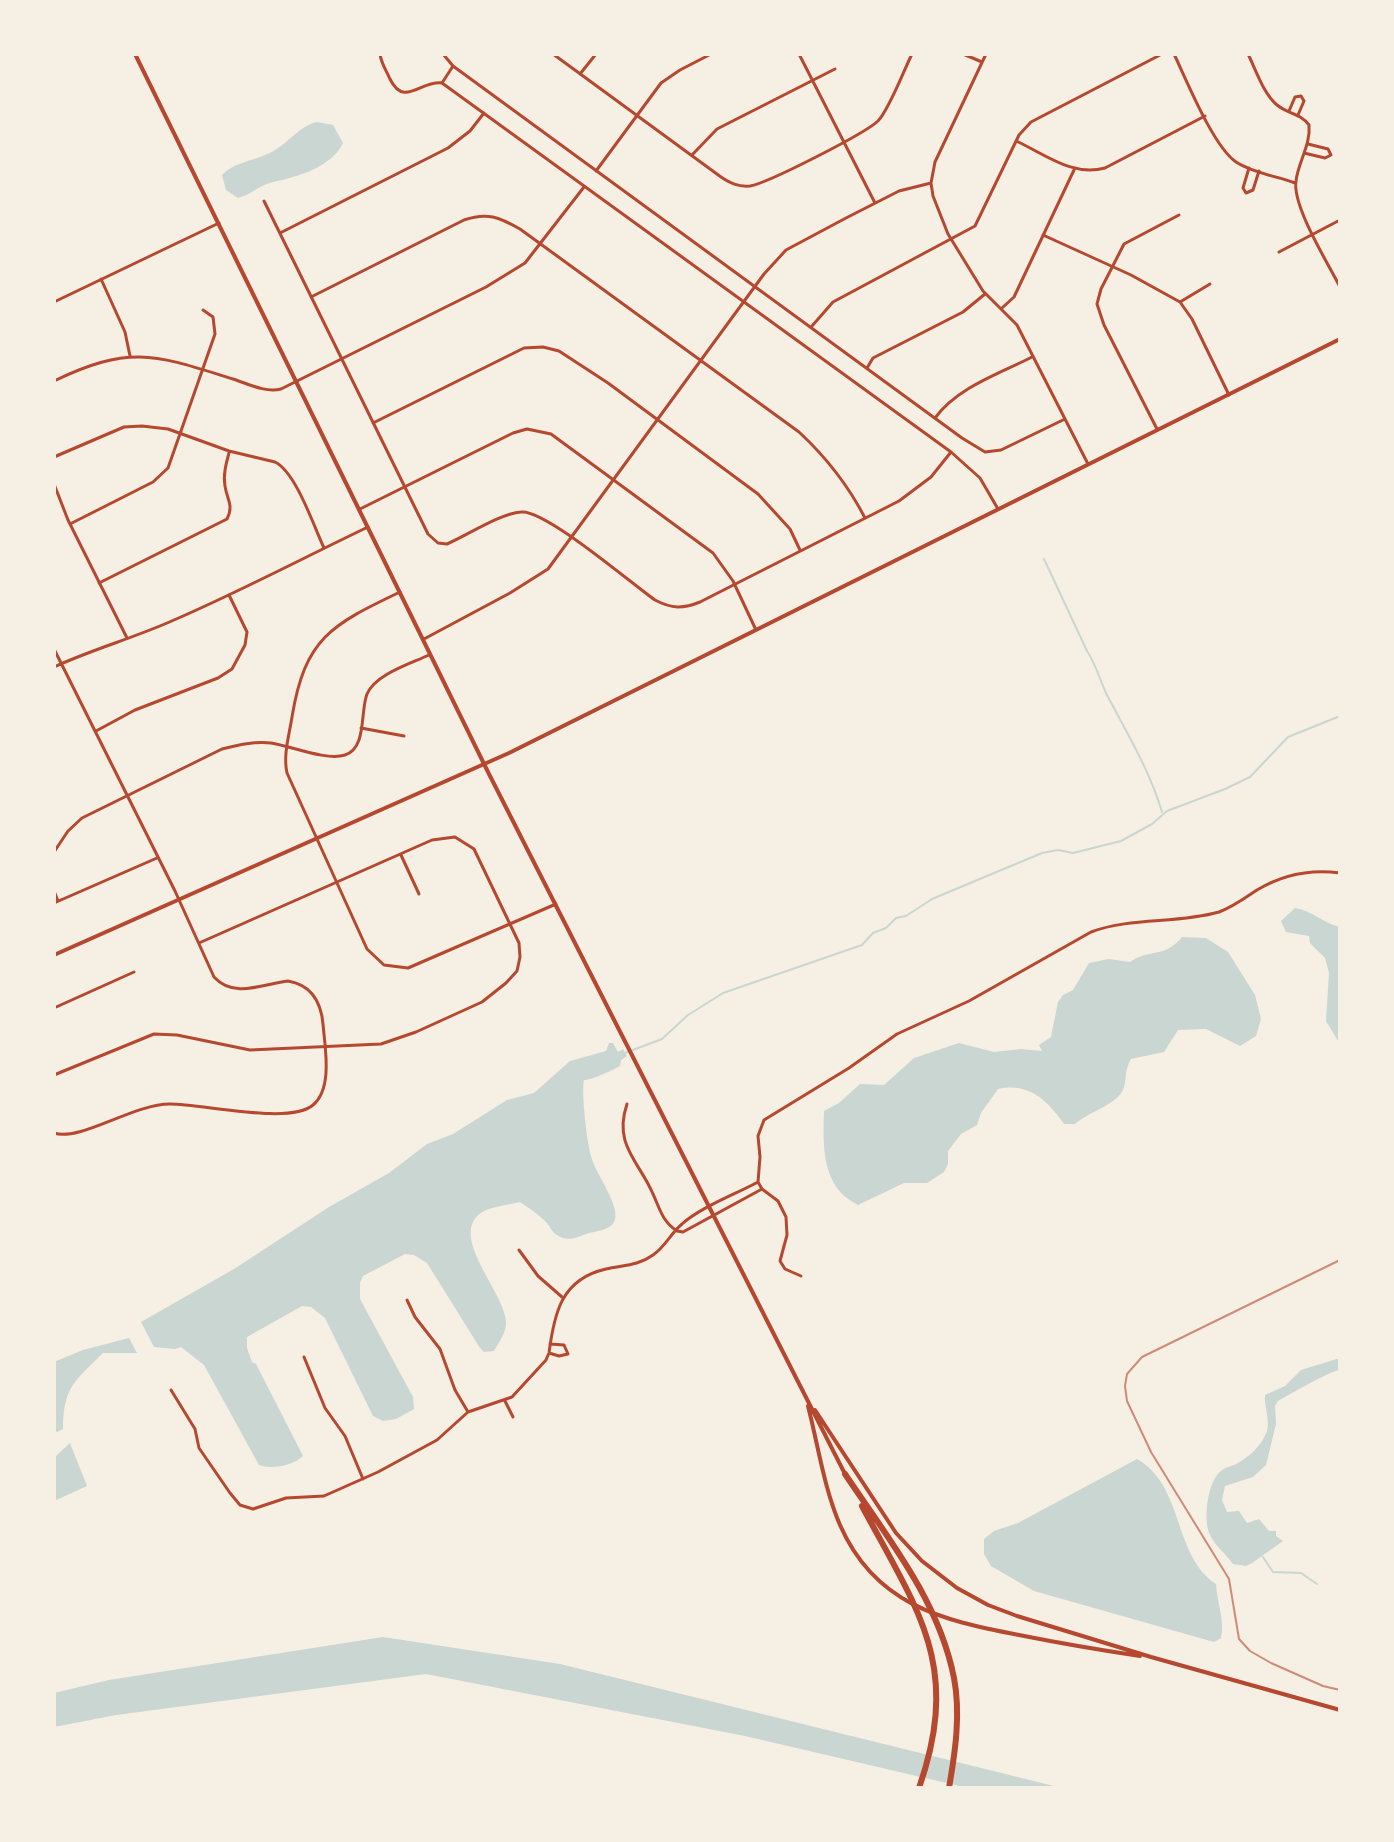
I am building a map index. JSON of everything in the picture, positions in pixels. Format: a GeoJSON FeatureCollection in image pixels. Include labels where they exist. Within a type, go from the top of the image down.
{"type":"FeatureCollection","features":[{"type":"Feature","properties":{"kind":"highway"},"geometry":{"type":"LineString","coordinates":[[845,1474],[898,1553],[936,1619],[955,1681],[957,1726],[949,1788]]}},
{"type":"Feature","properties":{"kind":"highway"},"geometry":{"type":"LineString","coordinates":[[845,1474],[921,1617],[932,1652],[935,1674],[932,1740],[919,1788]]}},
{"type":"Feature","properties":{"kind":"street"},"geometry":{"type":"LineString","coordinates":[[135,54],[484,764],[845,1474]]}},
{"type":"Feature","properties":{"kind":"street"},"geometry":{"type":"LineString","coordinates":[[380,54],[393,85],[402,92],[442,83],[951,452],[980,478],[998,509]]}},
{"type":"Feature","properties":{"kind":"street"},"geometry":{"type":"LineString","coordinates":[[443,54],[453,66],[985,452],[1001,450],[1065,419]]}},
{"type":"Feature","properties":{"kind":"street"},"geometry":{"type":"LineString","coordinates":[[553,54],[731,183],[747,186],[777,175],[880,119],[912,54]]}},
{"type":"Feature","properties":{"kind":"street"},"geometry":{"type":"LineString","coordinates":[[580,74],[596,54]]}},
{"type":"Feature","properties":{"kind":"street"},"geometry":{"type":"LineString","coordinates":[[596,171],[661,83],[711,54]]}},
{"type":"Feature","properties":{"kind":"street"},"geometry":{"type":"LineString","coordinates":[[799,54],[875,203]]}},
{"type":"Feature","properties":{"kind":"street"},"geometry":{"type":"LineString","coordinates":[[963,54],[982,62]]}},
{"type":"Feature","properties":{"kind":"street"},"geometry":{"type":"LineString","coordinates":[[986,54],[935,162],[931,183],[937,207],[952,240],[986,293],[1017,325],[1088,464]]}},
{"type":"Feature","properties":{"kind":"street"},"geometry":{"type":"LineString","coordinates":[[811,327],[833,302],[975,226],[1016,141],[1031,122],[1162,54]]}},
{"type":"Feature","properties":{"kind":"street"},"geometry":{"type":"LineString","coordinates":[[1174,54],[1224,150],[1238,163],[1295,183]]}},
{"type":"Feature","properties":{"kind":"street"},"geometry":{"type":"LineString","coordinates":[[1248,54],[1269,97],[1309,125],[1308,144],[1295,183],[1297,201],[1340,287]]}},
{"type":"Feature","properties":{"kind":"street"},"geometry":{"type":"LineString","coordinates":[[442,83],[453,66]]}},
{"type":"Feature","properties":{"kind":"street"},"geometry":{"type":"LineString","coordinates":[[692,155],[717,129],[835,69]]}},
{"type":"Feature","properties":{"kind":"street"},"geometry":{"type":"LineString","coordinates":[[1289,111],[1295,97],[1301,96],[1304,101],[1298,115]]}},
{"type":"Feature","properties":{"kind":"street"},"geometry":{"type":"LineString","coordinates":[[280,233],[448,148],[470,131],[484,113]]}},
{"type":"Feature","properties":{"kind":"street"},"geometry":{"type":"LineString","coordinates":[[1016,141],[1074,170],[1091,172],[1105,168],[1205,116]]}},
{"type":"Feature","properties":{"kind":"street"},"geometry":{"type":"LineString","coordinates":[[1304,153],[1325,158],[1331,155],[1328,149],[1308,144]]}},
{"type":"Feature","properties":{"kind":"street"},"geometry":{"type":"LineString","coordinates":[[1249,168],[1243,185],[1246,193],[1253,190],[1259,171]]}},
{"type":"Feature","properties":{"kind":"street"},"geometry":{"type":"LineString","coordinates":[[1002,308],[1014,297],[1074,170]]}},
{"type":"Feature","properties":{"kind":"street"},"geometry":{"type":"LineString","coordinates":[[424,639],[548,569],[755,286],[786,250],[899,191],[931,183]]}},
{"type":"Feature","properties":{"kind":"street"},"geometry":{"type":"LineString","coordinates":[[54,381],[96,362],[130,356],[161,357],[270,391],[297,382],[486,287],[525,263],[584,187]]}},
{"type":"Feature","properties":{"kind":"street"},"geometry":{"type":"LineString","coordinates":[[264,201],[404,487],[428,534],[438,543],[447,544],[520,512],[529,512],[572,538],[665,606],[689,607],[910,493],[931,477],[951,452]]}},
{"type":"Feature","properties":{"kind":"street"},"geometry":{"type":"LineString","coordinates":[[311,297],[478,215],[499,217],[520,229],[799,432],[827,459],[852,493],[865,518]]}},
{"type":"Feature","properties":{"kind":"street"},"geometry":{"type":"LineString","coordinates":[[1157,429],[1099,314],[1097,304],[1101,289],[1124,244],[1179,215]]}},
{"type":"Feature","properties":{"kind":"street"},"geometry":{"type":"LineString","coordinates":[[1279,252],[1340,220]]}},
{"type":"Feature","properties":{"kind":"street"},"geometry":{"type":"LineString","coordinates":[[54,302],[219,223]]}},
{"type":"Feature","properties":{"kind":"street"},"geometry":{"type":"LineString","coordinates":[[1043,235],[1171,294],[1192,319],[1229,395]]}},
{"type":"Feature","properties":{"kind":"street"},"geometry":{"type":"LineString","coordinates":[[101,279],[125,332],[130,356]]}},
{"type":"Feature","properties":{"kind":"street"},"geometry":{"type":"LineString","coordinates":[[1180,302],[1210,284]]}},
{"type":"Feature","properties":{"kind":"street"},"geometry":{"type":"LineString","coordinates":[[867,368],[873,358],[963,312],[986,293]]}},
{"type":"Feature","properties":{"kind":"street"},"geometry":{"type":"LineString","coordinates":[[70,524],[163,476],[181,433],[216,328],[213,317],[203,310]]}},
{"type":"Feature","properties":{"kind":"street"},"geometry":{"type":"LineString","coordinates":[[54,955],[484,764],[1340,339]]}},
{"type":"Feature","properties":{"kind":"street"},"geometry":{"type":"LineString","coordinates":[[373,423],[524,348],[543,347],[572,358],[758,494],[790,529],[800,551]]}},
{"type":"Feature","properties":{"kind":"street"},"geometry":{"type":"LineString","coordinates":[[935,418],[946,403],[966,390],[1033,356]]}},
{"type":"Feature","properties":{"kind":"street"},"geometry":{"type":"LineString","coordinates":[[54,457],[124,427],[154,426],[281,465],[292,481],[324,548]]}},
{"type":"Feature","properties":{"kind":"street"},"geometry":{"type":"LineString","coordinates":[[360,509],[513,433],[527,429],[551,434],[713,553],[735,584],[756,630]]}},
{"type":"Feature","properties":{"kind":"street"},"geometry":{"type":"LineString","coordinates":[[99,583],[227,519],[231,506],[224,477],[229,451]]}},
{"type":"Feature","properties":{"kind":"street"},"geometry":{"type":"LineString","coordinates":[[54,484],[70,524],[127,638]]}},
{"type":"Feature","properties":{"kind":"street"},"geometry":{"type":"LineString","coordinates":[[54,667],[176,619],[368,527]]}},
{"type":"Feature","properties":{"kind":"street"},"geometry":{"type":"LineString","coordinates":[[400,592],[340,623],[316,646],[307,661],[294,706],[287,747],[287,773],[367,949],[380,963],[401,969],[416,966],[556,904]]}},
{"type":"Feature","properties":{"kind":"street"},"geometry":{"type":"LineString","coordinates":[[96,731],[135,710],[218,678],[232,669],[245,645],[247,632],[229,594]]}},
{"type":"Feature","properties":{"kind":"street"},"geometry":{"type":"LineString","coordinates":[[54,649],[214,977],[226,987],[242,990],[288,981],[306,987],[320,1004],[324,1048],[324,1088],[315,1103],[303,1112],[285,1114],[161,1104],[134,1110],[68,1136],[54,1133]]}},
{"type":"Feature","properties":{"kind":"street"},"geometry":{"type":"LineString","coordinates":[[54,852],[68,831],[82,818],[222,749],[257,743],[343,756],[357,746],[367,695],[376,682],[431,654]]}},
{"type":"Feature","properties":{"kind":"street"},"geometry":{"type":"LineString","coordinates":[[361,728],[404,736]]}},
{"type":"Feature","properties":{"kind":"street"},"geometry":{"type":"LineString","coordinates":[[54,1075],[154,1034],[177,1035],[250,1050],[363,1046],[390,1041],[482,1002],[506,983],[519,964],[519,943],[477,853],[461,839],[441,837],[199,943]]}},
{"type":"Feature","properties":{"kind":"street"},"geometry":{"type":"LineString","coordinates":[[401,855],[419,894]]}},
{"type":"Feature","properties":{"kind":"street"},"geometry":{"type":"LineString","coordinates":[[54,891],[56,902],[158,858]]}},
{"type":"Feature","properties":{"kind":"street"},"geometry":{"type":"LineString","coordinates":[[801,1276],[785,1269],[780,1261],[787,1235],[786,1217],[778,1201],[758,1182],[758,1136],[764,1120],[913,1026],[969,1001],[1091,932],[1111,926],[1210,914],[1285,877],[1311,872],[1340,873]]}},
{"type":"Feature","properties":{"kind":"street"},"geometry":{"type":"LineString","coordinates":[[54,1008],[134,972]]}},
{"type":"Feature","properties":{"kind":"street"},"geometry":{"type":"LineString","coordinates":[[627,1104],[623,1119],[630,1156],[652,1191],[664,1220],[677,1231],[683,1232],[762,1189]]}},
{"type":"Feature","properties":{"kind":"street"},"geometry":{"type":"LineString","coordinates":[[171,1390],[195,1429],[199,1448],[240,1505],[253,1509],[286,1498],[324,1496],[437,1440],[468,1412],[505,1401],[518,1393],[549,1353],[555,1316],[562,1297],[590,1275],[646,1260],[662,1248],[682,1224],[758,1182]]}},
{"type":"Feature","properties":{"kind":"street"},"geometry":{"type":"LineString","coordinates":[[519,1250],[538,1276],[562,1297]]}},
{"type":"Feature","properties":{"kind":"street"},"geometry":{"type":"LineString","coordinates":[[407,1300],[415,1317],[440,1349],[455,1390],[468,1412]]}},
{"type":"Feature","properties":{"kind":"street"},"geometry":{"type":"LineString","coordinates":[[549,1353],[565,1356],[568,1351],[564,1345],[550,1344]]}},
{"type":"Feature","properties":{"kind":"street"},"geometry":{"type":"LineString","coordinates":[[304,1357],[321,1401],[349,1444],[363,1479]]}},
{"type":"Feature","properties":{"kind":"street"},"geometry":{"type":"LineString","coordinates":[[807,1398],[896,1533],[922,1561],[957,1588],[1017,1616],[1340,1710]]}},
{"type":"Feature","properties":{"kind":"street"},"geometry":{"type":"LineString","coordinates":[[807,1398],[840,1525],[860,1558],[889,1589],[912,1605],[945,1619],[1082,1647],[1151,1657]]}},
{"type":"Feature","properties":{"kind":"street"},"geometry":{"type":"LineString","coordinates":[[505,1401],[513,1417]]}},
{"type":"Feature","properties":{"kind":"street"},"geometry":{"type":"LineString","coordinates":[[358,1788],[450,1788]]}},
{"type":"Feature","properties":{"kind":"shaded area"},"geometry":{"type":"Polygon","coordinates":[[[317,122],[333,125],[343,143],[322,165],[268,183],[238,198],[226,190],[222,175],[228,170],[268,154],[317,122]]]}},
{"type":"Feature","properties":{"kind":"shaded area"},"geometry":{"type":"Polygon","coordinates":[[[1295,908],[1340,927],[1340,1044],[1326,1021],[1329,973],[1325,958],[1310,943],[1309,936],[1286,932],[1281,921],[1295,908]]]}},
{"type":"Feature","properties":{"kind":"shaded area"},"geometry":{"type":"Polygon","coordinates":[[[1182,937],[1206,938],[1228,952],[1255,995],[1261,1019],[1256,1036],[1240,1046],[1206,1029],[1178,1030],[1164,1052],[1131,1059],[1119,1095],[1075,1124],[1064,1124],[1037,1095],[1019,1088],[998,1089],[981,1113],[977,1125],[961,1134],[948,1151],[948,1164],[944,1172],[927,1183],[904,1183],[858,1205],[837,1188],[827,1164],[824,1111],[839,1103],[860,1084],[884,1085],[914,1058],[959,1043],[994,1052],[1021,1049],[1042,1051],[1039,1045],[1051,1037],[1058,1002],[1073,990],[1089,963],[1109,959],[1130,962],[1163,951],[1182,937]]]}},
{"type":"Feature","properties":{"kind":"shaded area"},"geometry":{"type":"Polygon","coordinates":[[[609,1043],[613,1043],[618,1052],[623,1049],[627,1056],[621,1060],[620,1066],[584,1080],[583,1095],[590,1152],[616,1216],[612,1225],[575,1238],[564,1238],[555,1234],[542,1218],[520,1202],[488,1209],[474,1221],[471,1234],[474,1248],[504,1311],[506,1323],[504,1334],[494,1351],[484,1352],[480,1348],[427,1263],[414,1255],[405,1254],[363,1276],[360,1299],[413,1397],[414,1409],[396,1419],[383,1421],[373,1416],[325,1318],[311,1307],[302,1306],[247,1337],[252,1362],[256,1364],[303,1456],[282,1466],[259,1465],[204,1365],[181,1347],[154,1347],[141,1322],[234,1269],[329,1207],[389,1173],[427,1144],[453,1134],[507,1100],[534,1093],[570,1061],[606,1051],[609,1043]]]}},
{"type":"Feature","properties":{"kind":"shaded area"},"geometry":{"type":"Polygon","coordinates":[[[129,1338],[137,1353],[103,1353],[78,1378],[65,1403],[63,1429],[57,1432],[54,1429],[54,1362],[83,1350],[129,1338]]]}},
{"type":"Feature","properties":{"kind":"shaded area"},"geometry":{"type":"Polygon","coordinates":[[[1340,1358],[1340,1370],[1278,1401],[1266,1465],[1253,1477],[1225,1486],[1222,1500],[1227,1512],[1239,1511],[1247,1523],[1259,1519],[1269,1531],[1276,1531],[1276,1536],[1283,1541],[1246,1566],[1233,1564],[1215,1543],[1208,1528],[1208,1502],[1216,1476],[1247,1457],[1262,1441],[1268,1426],[1265,1395],[1285,1386],[1301,1370],[1340,1358]]]}},
{"type":"Feature","properties":{"kind":"shaded area"},"geometry":{"type":"Polygon","coordinates":[[[70,1443],[87,1486],[54,1501],[56,1456],[70,1443]]]}},
{"type":"Feature","properties":{"kind":"shaded area"},"geometry":{"type":"Polygon","coordinates":[[[1137,1459],[1152,1471],[1163,1486],[1192,1556],[1202,1572],[1216,1584],[1222,1631],[1221,1638],[1214,1642],[1034,1591],[991,1566],[984,1554],[984,1539],[994,1531],[1018,1523],[1137,1459]]]}},
{"type":"Feature","properties":{"kind":"shaded area"},"geometry":{"type":"Polygon","coordinates":[[[383,1637],[560,1664],[1062,1788],[968,1788],[745,1736],[426,1674],[116,1715],[54,1727],[54,1693],[109,1680],[383,1637]]]}},
{"type":"Feature","properties":{"kind":"waterway"},"geometry":{"type":"LineString","coordinates":[[1044,559],[1107,695],[1145,767],[1162,812]]}},
{"type":"Feature","properties":{"kind":"waterway"},"geometry":{"type":"LineString","coordinates":[[625,1053],[662,1039],[688,1015],[723,993],[862,945],[873,933],[932,899],[1042,853],[1058,850],[1073,853],[1121,841],[1152,824],[1167,811],[1250,777],[1288,737],[1340,716]]}},
{"type":"Feature","properties":{"kind":"waterway"},"geometry":{"type":"LineString","coordinates":[[1263,1557],[1273,1572],[1301,1573],[1317,1584]]}},
{"type":"Feature","properties":{"kind":"railway"},"geometry":{"type":"LineString","coordinates":[[1340,1260],[1142,1357],[1127,1374],[1125,1386],[1127,1401],[1151,1452],[1229,1579],[1239,1639],[1250,1651],[1271,1663],[1323,1686],[1340,1690]]}}]}
